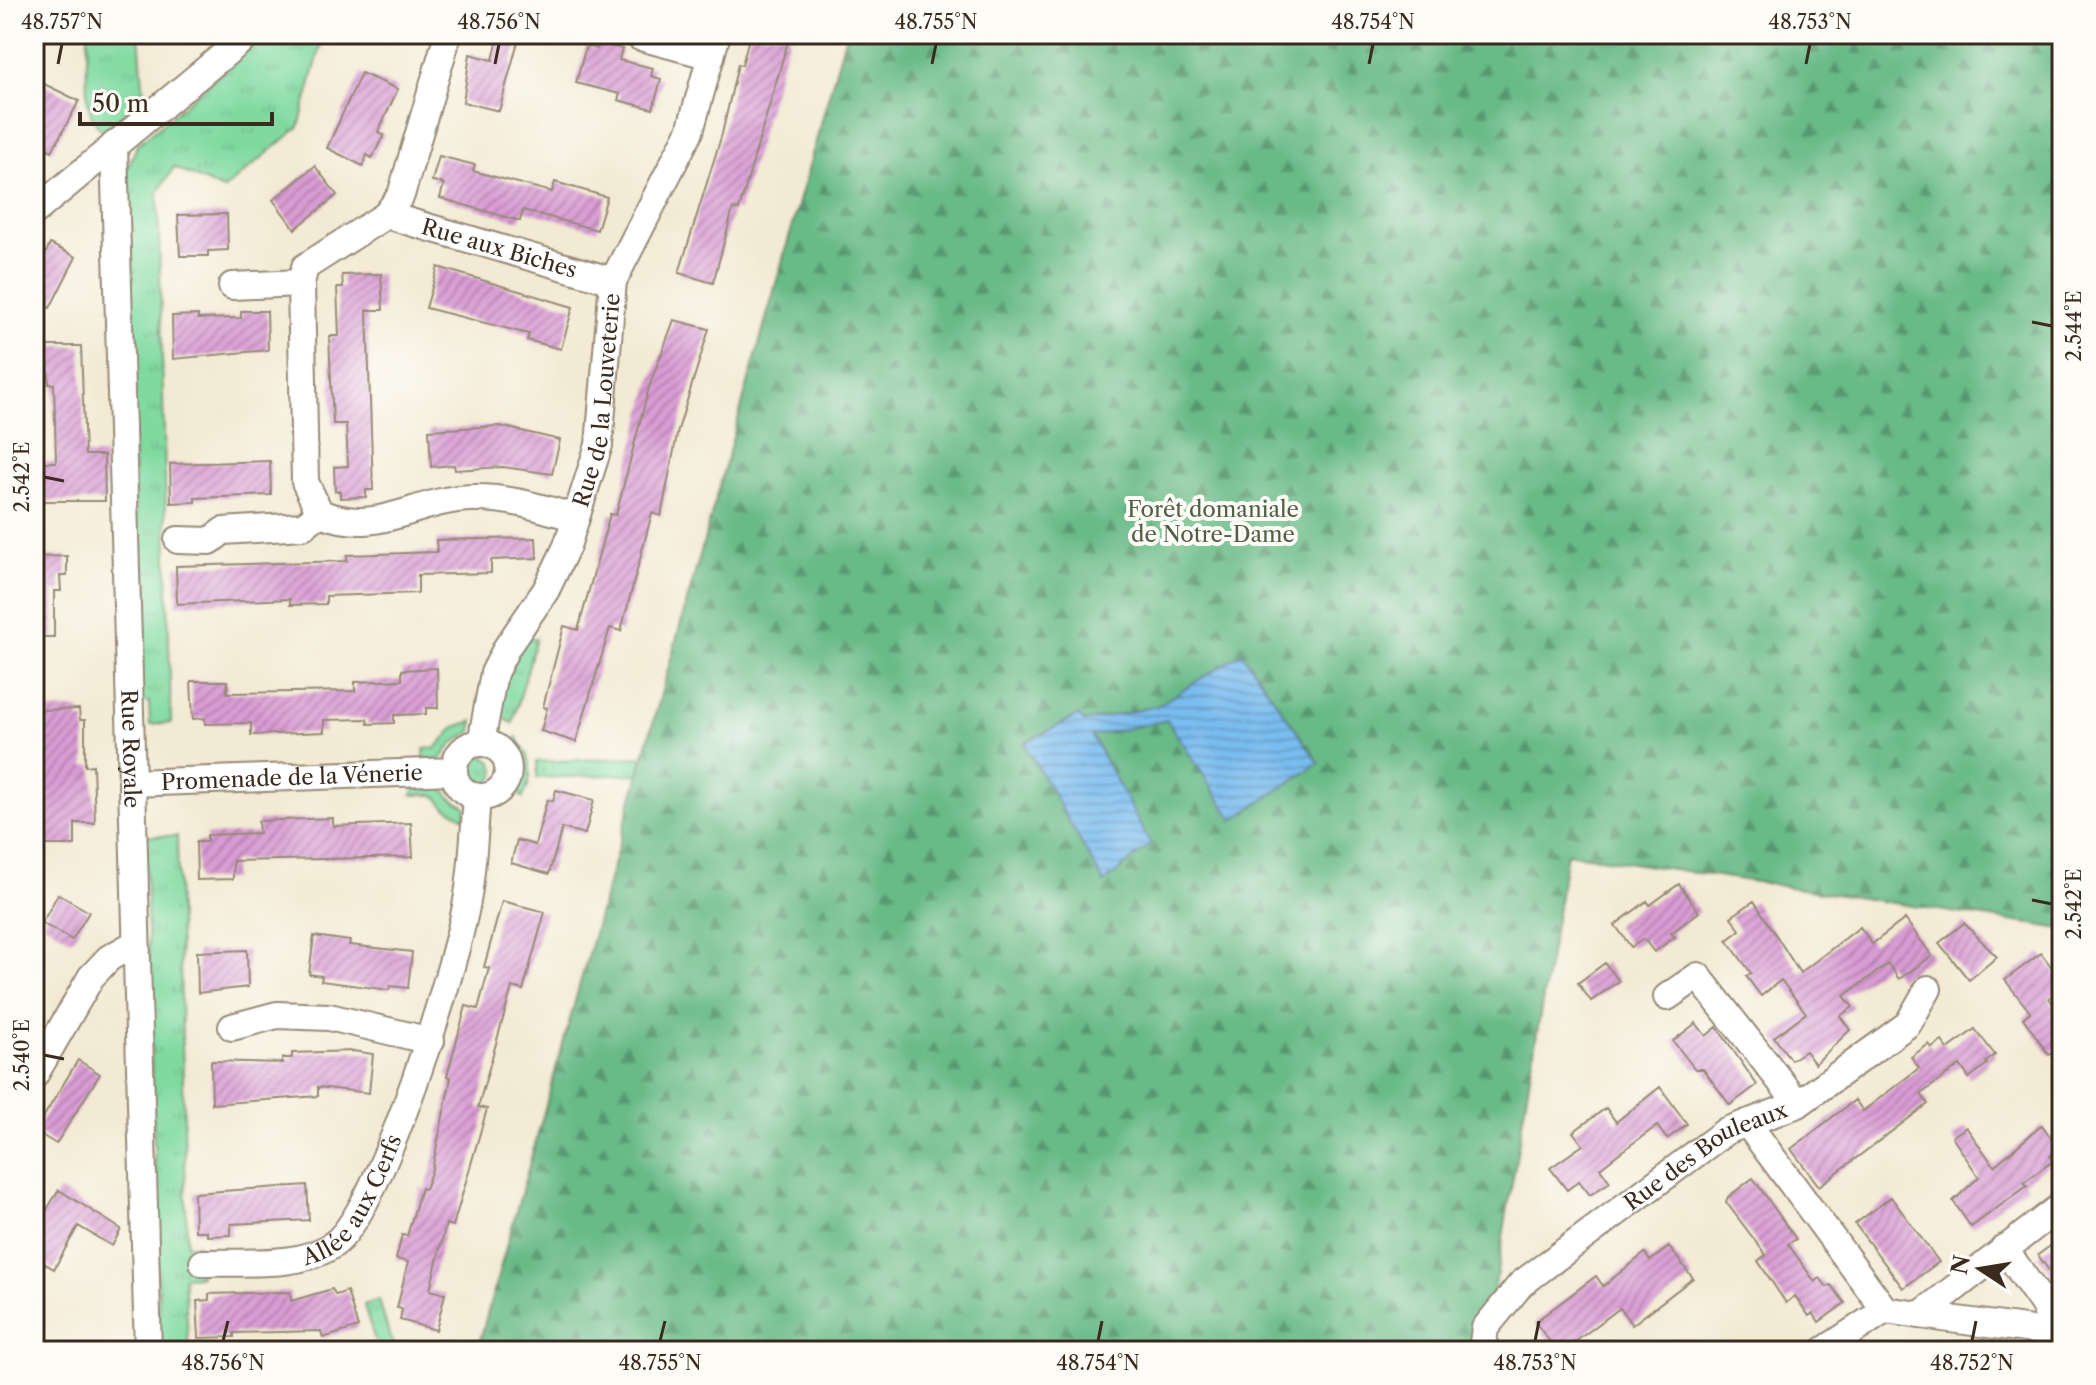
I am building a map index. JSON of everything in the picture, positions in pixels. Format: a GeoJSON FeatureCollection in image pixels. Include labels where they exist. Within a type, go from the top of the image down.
{"type":"FeatureCollection","features":[{"type":"Feature","properties":{"kind":"street"},"geometry":{"type":"LineString","coordinates":[[34,212],[249,34]]}},
{"type":"Feature","properties":{"kind":"street"},"geometry":{"type":"LineString","coordinates":[[448,34],[401,195],[386,215],[305,267],[301,283],[305,482],[310,499],[320,513],[345,523],[379,521],[470,498],[511,500],[576,518]]}},
{"type":"Feature","properties":{"kind":"street","name":"Rue de la Louveterie"},"geometry":{"type":"LineString","coordinates":[[481,743],[494,673],[507,647],[546,590],[576,518],[599,445],[613,281],[690,131],[714,45],[640,37]]}},
{"type":"Feature","properties":{"kind":"street","name":"Rue Royale"},"geometry":{"type":"LineString","coordinates":[[114,145],[148,1351]]}},
{"type":"Feature","properties":{"kind":"street","name":"Rue aux Biches"},"geometry":{"type":"LineString","coordinates":[[386,215],[613,281]]}},
{"type":"Feature","properties":{"kind":"street"},"geometry":{"type":"LineString","coordinates":[[232,286],[301,283]]}},
{"type":"Feature","properties":{"kind":"street"},"geometry":{"type":"LineString","coordinates":[[178,540],[210,541],[223,531],[303,526],[320,513]]}},
{"type":"Feature","properties":{"kind":"street"},"geometry":{"type":"LineString","coordinates":[[481,743],[497,748],[509,769],[499,791],[477,798],[460,788],[453,771],[465,748],[481,743]]}},
{"type":"Feature","properties":{"kind":"street","name":"Promenade de la Vénerie"},"geometry":{"type":"LineString","coordinates":[[132,783],[453,771]]}},
{"type":"Feature","properties":{"kind":"street","name":"Allée aux Cerfs"},"geometry":{"type":"LineString","coordinates":[[203,1263],[308,1256],[334,1245],[352,1226],[380,1169],[431,1041],[467,900],[477,798]]}},
{"type":"Feature","properties":{"kind":"street"},"geometry":{"type":"LineString","coordinates":[[34,1076],[91,977],[109,958],[136,943]]}},
{"type":"Feature","properties":{"kind":"street"},"geometry":{"type":"LineString","coordinates":[[1667,997],[1698,976],[1798,1104]]}},
{"type":"Feature","properties":{"kind":"street","name":"Rue des Bouleaux"},"geometry":{"type":"LineString","coordinates":[[1484,1339],[1521,1284],[1726,1131],[1798,1104],[1908,1024],[1928,989]]}},
{"type":"Feature","properties":{"kind":"street"},"geometry":{"type":"LineString","coordinates":[[232,1027],[277,1015],[329,1017],[431,1041]]}},
{"type":"Feature","properties":{"kind":"street"},"geometry":{"type":"LineString","coordinates":[[1747,1123],[1885,1310]]}},
{"type":"Feature","properties":{"kind":"street"},"geometry":{"type":"LineString","coordinates":[[1920,1315],[2062,1205]]}},
{"type":"Feature","properties":{"kind":"street"},"geometry":{"type":"LineString","coordinates":[[2004,1248],[2044,1305],[2058,1334]]}},
{"type":"Feature","properties":{"kind":"street"},"geometry":{"type":"LineString","coordinates":[[1823,1351],[1885,1310],[2058,1334]]}},
{"type":"Feature","properties":{"kind":"green space"},"geometry":{"type":"Polygon","coordinates":[[[88,34],[139,34],[144,98],[104,132],[96,124],[88,101],[88,34]]]}},
{"type":"Feature","properties":{"kind":"green space"},"geometry":{"type":"Polygon","coordinates":[[[267,34],[324,34],[299,127],[223,190],[174,167],[158,192],[171,723],[150,725],[149,702],[140,702],[126,171],[138,144],[267,34]]]}},
{"type":"Feature","properties":{"kind":"green space","name":"Forêt domaniale de Notre-Dame"},"geometry":{"type":"Polygon","coordinates":[[[846,34],[2062,34],[2062,929],[1567,853],[1484,1351],[477,1351],[846,34]]]}},
{"type":"Feature","properties":{"kind":"green space"},"geometry":{"type":"Polygon","coordinates":[[[536,638],[513,723],[494,714],[496,700],[524,639],[536,638]]]}},
{"type":"Feature","properties":{"kind":"green space"},"geometry":{"type":"Polygon","coordinates":[[[473,721],[472,732],[453,743],[441,759],[425,761],[424,749],[436,748],[455,727],[473,721]]]}},
{"type":"Feature","properties":{"kind":"green space"},"geometry":{"type":"Polygon","coordinates":[[[517,737],[526,751],[530,766],[523,797],[513,791],[520,768],[510,745],[517,737]]]}},
{"type":"Feature","properties":{"kind":"green space"},"geometry":{"type":"Polygon","coordinates":[[[480,756],[491,760],[495,771],[491,782],[480,786],[469,782],[465,771],[469,760],[480,756]]]}},
{"type":"Feature","properties":{"kind":"green space"},"geometry":{"type":"Polygon","coordinates":[[[643,757],[639,774],[537,778],[537,762],[643,757]]]}},
{"type":"Feature","properties":{"kind":"green space"},"geometry":{"type":"Polygon","coordinates":[[[416,784],[440,784],[451,798],[466,807],[465,818],[444,806],[435,795],[412,795],[416,784]]]}},
{"type":"Feature","properties":{"kind":"green space"},"geometry":{"type":"Polygon","coordinates":[[[145,836],[177,836],[187,1245],[197,1245],[200,1276],[184,1277],[189,1351],[160,1351],[145,836]]]}},
{"type":"Feature","properties":{"kind":"green space"},"geometry":{"type":"Polygon","coordinates":[[[379,1300],[390,1338],[399,1351],[378,1351],[364,1305],[379,1300]]]}},
{"type":"Feature","properties":{"kind":"water"},"geometry":{"type":"Polygon","coordinates":[[[1242,653],[1319,763],[1233,820],[1167,720],[1092,736],[1151,844],[1104,883],[1024,743],[1079,715],[1084,722],[1157,706],[1242,653]]]}},
{"type":"Feature","properties":{"kind":"building"},"geometry":{"type":"Polygon","coordinates":[[[499,34],[520,34],[499,111],[463,102],[470,54],[493,60],[499,34]]]}},
{"type":"Feature","properties":{"kind":"building"},"geometry":{"type":"Polygon","coordinates":[[[750,34],[790,34],[739,210],[733,209],[713,283],[679,273],[722,134],[738,64],[742,65],[750,34]]]}},
{"type":"Feature","properties":{"kind":"building"},"geometry":{"type":"Polygon","coordinates":[[[599,43],[622,49],[619,60],[653,68],[651,76],[661,79],[653,109],[618,100],[620,94],[576,83],[586,46],[597,49],[599,43]]]}},
{"type":"Feature","properties":{"kind":"building"},"geometry":{"type":"Polygon","coordinates":[[[361,73],[398,89],[378,132],[384,135],[372,158],[367,155],[363,166],[327,148],[361,73]]]}},
{"type":"Feature","properties":{"kind":"building"},"geometry":{"type":"Polygon","coordinates":[[[34,79],[79,101],[52,151],[34,142],[34,79]]]}},
{"type":"Feature","properties":{"kind":"building"},"geometry":{"type":"Polygon","coordinates":[[[439,156],[475,165],[473,171],[552,192],[555,182],[607,197],[597,230],[523,210],[520,221],[440,198],[444,184],[432,181],[439,156]]]}},
{"type":"Feature","properties":{"kind":"building"},"geometry":{"type":"Polygon","coordinates":[[[315,166],[337,195],[295,229],[273,200],[315,166]]]}},
{"type":"Feature","properties":{"kind":"building"},"geometry":{"type":"Polygon","coordinates":[[[227,214],[228,250],[208,251],[208,256],[180,256],[178,215],[227,214]]]}},
{"type":"Feature","properties":{"kind":"building"},"geometry":{"type":"Polygon","coordinates":[[[50,244],[76,257],[50,308],[34,301],[34,277],[50,244]]]}},
{"type":"Feature","properties":{"kind":"building"},"geometry":{"type":"Polygon","coordinates":[[[438,267],[573,307],[561,349],[527,340],[529,334],[426,308],[438,267]]]}},
{"type":"Feature","properties":{"kind":"building"},"geometry":{"type":"Polygon","coordinates":[[[381,274],[383,310],[367,310],[373,490],[366,490],[366,497],[340,498],[340,491],[335,491],[334,467],[348,466],[346,424],[333,424],[329,336],[339,336],[337,287],[343,287],[342,275],[381,274]]]}},
{"type":"Feature","properties":{"kind":"building"},"geometry":{"type":"Polygon","coordinates":[[[241,311],[267,311],[268,350],[173,359],[172,316],[241,318],[241,311]]]}},
{"type":"Feature","properties":{"kind":"building"},"geometry":{"type":"Polygon","coordinates":[[[674,320],[709,329],[678,430],[661,516],[652,513],[621,631],[610,628],[576,742],[541,731],[547,708],[543,707],[564,626],[578,630],[610,514],[616,515],[649,387],[674,320]]]}},
{"type":"Feature","properties":{"kind":"building"},"geometry":{"type":"Polygon","coordinates":[[[47,346],[81,346],[85,455],[104,455],[105,501],[34,501],[34,462],[56,462],[54,384],[49,384],[47,346]]]}},
{"type":"Feature","properties":{"kind":"building"},"geometry":{"type":"Polygon","coordinates":[[[500,426],[560,440],[552,474],[503,467],[455,470],[454,465],[431,467],[429,430],[500,426]]]}},
{"type":"Feature","properties":{"kind":"building"},"geometry":{"type":"Polygon","coordinates":[[[270,461],[271,495],[195,498],[195,502],[171,503],[170,464],[270,461]]]}},
{"type":"Feature","properties":{"kind":"building"},"geometry":{"type":"Polygon","coordinates":[[[536,538],[537,558],[491,560],[491,573],[418,575],[418,593],[326,596],[326,604],[290,605],[290,599],[177,604],[176,566],[347,561],[347,555],[437,552],[436,540],[536,538]]]}},
{"type":"Feature","properties":{"kind":"building"},"geometry":{"type":"Polygon","coordinates":[[[67,556],[67,576],[60,576],[61,591],[54,591],[54,637],[34,637],[34,557],[67,556]]]}},
{"type":"Feature","properties":{"kind":"building"},"geometry":{"type":"Polygon","coordinates":[[[437,668],[438,708],[426,708],[426,714],[394,715],[394,723],[368,724],[367,719],[324,720],[324,732],[251,735],[251,723],[205,724],[205,718],[193,719],[191,681],[227,681],[227,693],[355,691],[355,682],[402,680],[402,670],[437,668]]]}},
{"type":"Feature","properties":{"kind":"building"},"geometry":{"type":"Polygon","coordinates":[[[79,709],[80,720],[85,720],[85,766],[93,765],[95,823],[75,823],[75,845],[40,845],[39,802],[34,802],[34,710],[79,709]]]}},
{"type":"Feature","properties":{"kind":"building"},"geometry":{"type":"Polygon","coordinates":[[[556,790],[594,800],[585,834],[562,828],[549,874],[511,863],[517,840],[535,845],[547,800],[553,801],[556,790]]]}},
{"type":"Feature","properties":{"kind":"building"},"geometry":{"type":"Polygon","coordinates":[[[333,818],[333,826],[411,823],[413,857],[233,861],[233,879],[197,880],[196,842],[207,842],[207,835],[259,833],[258,821],[333,818]]]}},
{"type":"Feature","properties":{"kind":"building"},"geometry":{"type":"Polygon","coordinates":[[[1679,884],[1699,912],[1671,933],[1675,937],[1654,952],[1644,939],[1631,947],[1615,925],[1647,901],[1650,905],[1679,884]]]}},
{"type":"Feature","properties":{"kind":"building"},"geometry":{"type":"Polygon","coordinates":[[[58,894],[89,912],[72,940],[42,923],[58,894]]]}},
{"type":"Feature","properties":{"kind":"building"},"geometry":{"type":"Polygon","coordinates":[[[502,901],[545,912],[523,990],[512,987],[478,1107],[487,1109],[453,1226],[446,1224],[430,1290],[445,1294],[436,1330],[400,1320],[402,1309],[397,1308],[408,1262],[396,1259],[402,1235],[407,1236],[421,1188],[425,1189],[432,1169],[451,1078],[447,1076],[466,1006],[478,1009],[489,968],[484,967],[502,901]]]}},
{"type":"Feature","properties":{"kind":"building"},"geometry":{"type":"Polygon","coordinates":[[[1754,901],[1800,973],[1860,927],[1872,944],[1905,919],[1932,956],[1899,979],[1888,964],[1844,996],[1853,1007],[1840,1016],[1850,1030],[1815,1064],[1805,1051],[1791,1060],[1774,1037],[1806,1013],[1781,980],[1761,996],[1746,976],[1751,973],[1727,940],[1740,930],[1731,917],[1754,901]]]}},
{"type":"Feature","properties":{"kind":"building"},"geometry":{"type":"Polygon","coordinates":[[[1964,923],[1997,957],[1969,980],[1939,943],[1964,923]]]}},
{"type":"Feature","properties":{"kind":"building"},"geometry":{"type":"Polygon","coordinates":[[[314,936],[350,941],[349,945],[412,952],[408,988],[390,986],[389,990],[321,981],[322,976],[309,974],[314,936]]]}},
{"type":"Feature","properties":{"kind":"building"},"geometry":{"type":"Polygon","coordinates":[[[247,950],[248,987],[198,993],[197,952],[247,950]]]}},
{"type":"Feature","properties":{"kind":"building"},"geometry":{"type":"Polygon","coordinates":[[[2041,953],[2062,981],[2062,988],[2049,998],[2062,1016],[2062,1045],[2049,1055],[2023,1018],[2030,1012],[2005,980],[2041,953]]]}},
{"type":"Feature","properties":{"kind":"building"},"geometry":{"type":"Polygon","coordinates":[[[1605,963],[1619,981],[1591,1001],[1578,983],[1605,963]]]}},
{"type":"Feature","properties":{"kind":"building"},"geometry":{"type":"Polygon","coordinates":[[[1696,1023],[1706,1036],[1717,1027],[1757,1085],[1730,1105],[1703,1069],[1695,1069],[1673,1041],[1696,1023]]]}},
{"type":"Feature","properties":{"kind":"building"},"geometry":{"type":"Polygon","coordinates":[[[1975,1029],[1995,1055],[1987,1064],[1969,1078],[1960,1065],[1921,1094],[1928,1104],[1819,1186],[1791,1149],[1855,1100],[1863,1111],[1919,1068],[1911,1057],[1929,1044],[1932,1048],[1942,1041],[1948,1049],[1975,1029]]]}},
{"type":"Feature","properties":{"kind":"building"},"geometry":{"type":"Polygon","coordinates":[[[353,1051],[373,1054],[369,1093],[318,1087],[318,1096],[212,1104],[211,1061],[282,1063],[282,1058],[292,1058],[292,1053],[353,1051]]]}},
{"type":"Feature","properties":{"kind":"building"},"geometry":{"type":"Polygon","coordinates":[[[78,1060],[100,1074],[56,1144],[35,1131],[78,1060]]]}},
{"type":"Feature","properties":{"kind":"building"},"geometry":{"type":"Polygon","coordinates":[[[1660,1087],[1687,1124],[1667,1139],[1657,1126],[1618,1154],[1600,1168],[1610,1182],[1590,1195],[1579,1181],[1567,1190],[1550,1168],[1583,1145],[1573,1132],[1606,1108],[1616,1122],[1660,1087]]]}},
{"type":"Feature","properties":{"kind":"building"},"geometry":{"type":"Polygon","coordinates":[[[2042,1125],[2059,1149],[2050,1156],[2053,1161],[2024,1182],[2027,1186],[1971,1227],[1953,1201],[1979,1177],[1952,1137],[1966,1127],[1994,1166],[2042,1125]]]}},
{"type":"Feature","properties":{"kind":"building"},"geometry":{"type":"Polygon","coordinates":[[[1753,1178],[1796,1239],[1788,1244],[1815,1282],[1820,1278],[1827,1287],[1831,1285],[1845,1303],[1819,1322],[1813,1313],[1809,1316],[1795,1296],[1786,1303],[1758,1261],[1766,1255],[1726,1202],[1728,1197],[1753,1178]]]}},
{"type":"Feature","properties":{"kind":"building"},"geometry":{"type":"Polygon","coordinates":[[[307,1185],[309,1220],[231,1224],[231,1235],[207,1236],[207,1231],[195,1231],[194,1193],[307,1185]]]}},
{"type":"Feature","properties":{"kind":"building"},"geometry":{"type":"Polygon","coordinates":[[[59,1190],[121,1229],[112,1246],[78,1226],[54,1269],[34,1257],[34,1208],[44,1214],[59,1190]]]}},
{"type":"Feature","properties":{"kind":"building"},"geometry":{"type":"Polygon","coordinates":[[[1891,1197],[1939,1262],[1903,1288],[1855,1224],[1891,1197]]]}},
{"type":"Feature","properties":{"kind":"building"},"geometry":{"type":"Polygon","coordinates":[[[2062,1237],[2062,1289],[2038,1255],[2062,1237]]]}},
{"type":"Feature","properties":{"kind":"building"},"geometry":{"type":"Polygon","coordinates":[[[1669,1247],[1693,1278],[1632,1325],[1620,1308],[1563,1351],[1557,1351],[1535,1322],[1596,1276],[1603,1286],[1645,1253],[1650,1261],[1669,1247]]]}},
{"type":"Feature","properties":{"kind":"building"},"geometry":{"type":"Polygon","coordinates":[[[332,1289],[336,1295],[347,1291],[358,1327],[323,1338],[321,1331],[234,1333],[234,1337],[199,1338],[197,1301],[209,1300],[209,1294],[290,1292],[291,1301],[332,1289]]]}}]}
